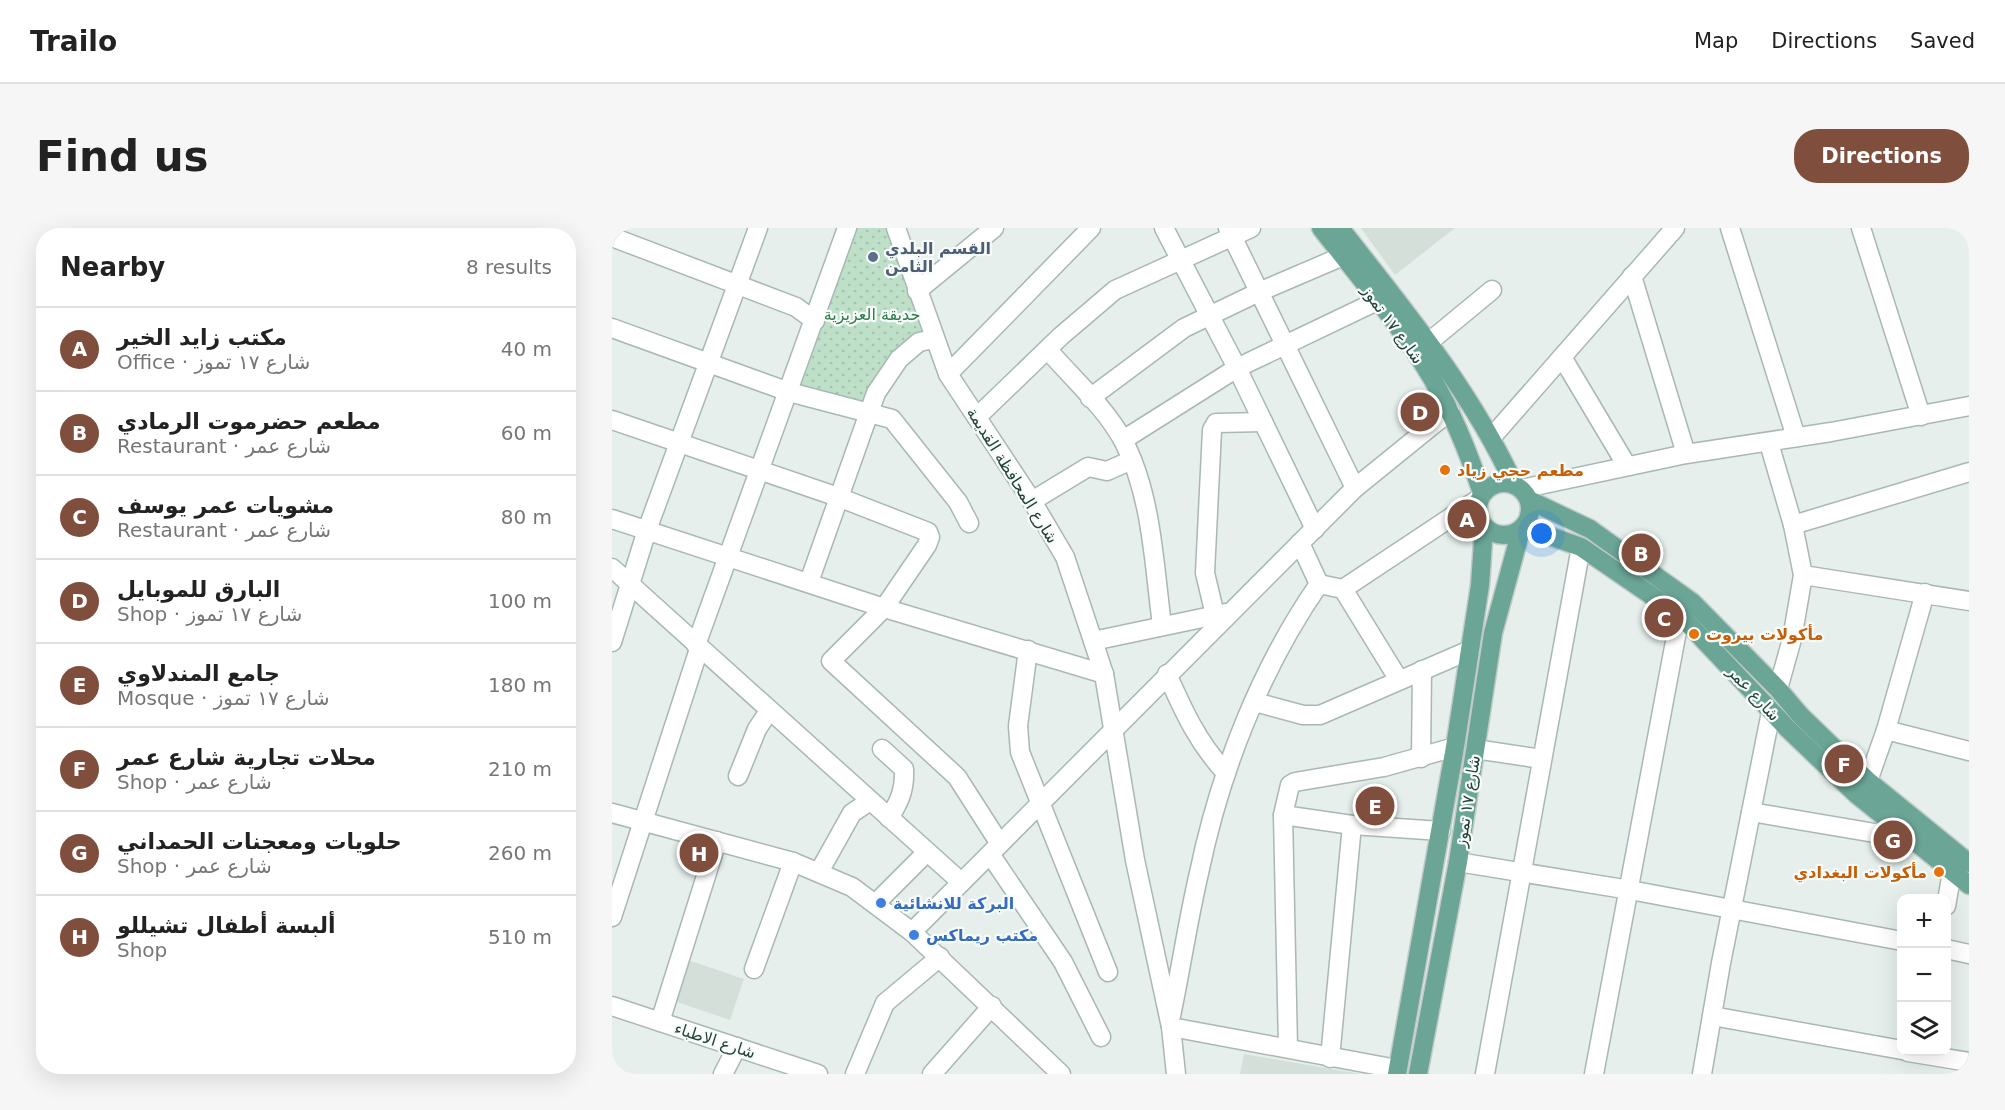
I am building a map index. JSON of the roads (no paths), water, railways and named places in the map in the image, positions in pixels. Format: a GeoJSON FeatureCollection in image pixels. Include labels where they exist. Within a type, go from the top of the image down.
{"type":"FeatureCollection","features":[{"type":"Feature","properties":{"kind":"main road","name":"شارع ١٧ تموز"},"geometry":{"type":"LineString","coordinates":[[1320,228],[1417,354],[1450,411],[1481,496]]}},
{"type":"Feature","properties":{"kind":"main road","name":"شارع ١٧ تموز"},"geometry":{"type":"LineString","coordinates":[[1340,228],[1459,384],[1521,491]]}},
{"type":"Feature","properties":{"kind":"main road"},"geometry":{"type":"LineString","coordinates":[[1493,485],[1521,491],[1530,509],[1522,528],[1506,536],[1498,535],[1484,527],[1478,513],[1481,496],[1493,485]]}},
{"type":"Feature","properties":{"kind":"main road","name":"شارع عمر"},"geometry":{"type":"LineString","coordinates":[[1521,491],[1590,530],[1692,602],[1778,689],[1801,716],[1868,781],[1969,863]]}},
{"type":"Feature","properties":{"kind":"main road","name":"شارع ١٧ تموز"},"geometry":{"type":"LineString","coordinates":[[1397,1072],[1455,747],[1480,585],[1484,527]]}},
{"type":"Feature","properties":{"kind":"main road","name":"شارع ١٧ تموز"},"geometry":{"type":"LineString","coordinates":[[1418,1074],[1458,862],[1493,633],[1522,528]]}},
{"type":"Feature","properties":{"kind":"main road","name":"شارع عمر"},"geometry":{"type":"LineString","coordinates":[[1522,528],[1581,547],[1680,615],[1771,712],[1856,794],[1969,885]]}},
{"type":"Feature","properties":{"kind":"street"},"geometry":{"type":"LineString","coordinates":[[612,642],[631,588],[647,530],[758,228]]}},
{"type":"Feature","properties":{"kind":"street"},"geometry":{"type":"LineString","coordinates":[[612,917],[729,556],[847,228]]}},
{"type":"Feature","properties":{"kind":"street","name":"شارع المحافظة القديمة"},"geometry":{"type":"LineString","coordinates":[[896,228],[948,374],[1032,501],[1065,557],[1104,674],[1136,860],[1170,1025]]}},
{"type":"Feature","properties":{"kind":"street"},"geometry":{"type":"LineString","coordinates":[[917,291],[972,235],[994,228]]}},
{"type":"Feature","properties":{"kind":"street"},"geometry":{"type":"LineString","coordinates":[[948,374],[1091,228]]}},
{"type":"Feature","properties":{"kind":"street"},"geometry":{"type":"LineString","coordinates":[[1164,228],[1237,368],[1315,529]]}},
{"type":"Feature","properties":{"kind":"street"},"geometry":{"type":"LineString","coordinates":[[977,417],[1115,290],[1230,232],[1251,228]]}},
{"type":"Feature","properties":{"kind":"street"},"geometry":{"type":"LineString","coordinates":[[1491,438],[1675,228]]}},
{"type":"Feature","properties":{"kind":"street"},"geometry":{"type":"LineString","coordinates":[[1730,228],[1796,437]]}},
{"type":"Feature","properties":{"kind":"street"},"geometry":{"type":"LineString","coordinates":[[1861,228],[1921,416]]}},
{"type":"Feature","properties":{"kind":"street"},"geometry":{"type":"LineString","coordinates":[[1230,232],[1354,488]]}},
{"type":"Feature","properties":{"kind":"street"},"geometry":{"type":"LineString","coordinates":[[615,239],[796,307],[815,321]]}},
{"type":"Feature","properties":{"kind":"street"},"geometry":{"type":"LineString","coordinates":[[1090,398],[1184,328],[1260,291],[1342,256]]}},
{"type":"Feature","properties":{"kind":"street"},"geometry":{"type":"LineString","coordinates":[[1632,276],[1686,454]]}},
{"type":"Feature","properties":{"kind":"street"},"geometry":{"type":"LineString","coordinates":[[1429,342],[1492,290]]}},
{"type":"Feature","properties":{"kind":"street"},"geometry":{"type":"LineString","coordinates":[[1123,440],[1237,368],[1377,301]]}},
{"type":"Feature","properties":{"kind":"street"},"geometry":{"type":"LineString","coordinates":[[612,328],[789,392],[868,412],[898,424],[958,502],[969,523]]}},
{"type":"Feature","properties":{"kind":"street"},"geometry":{"type":"LineString","coordinates":[[809,582],[876,393],[899,358],[920,342],[934,339]]}},
{"type":"Feature","properties":{"kind":"street"},"geometry":{"type":"LineString","coordinates":[[1048,350],[1123,440],[1132,460],[1139,477],[1162,625]]}},
{"type":"Feature","properties":{"kind":"street"},"geometry":{"type":"LineString","coordinates":[[1562,357],[1627,466]]}},
{"type":"Feature","properties":{"kind":"street"},"geometry":{"type":"LineString","coordinates":[[1521,491],[1686,454],[1769,443],[1969,406]]}},
{"type":"Feature","properties":{"kind":"street"},"geometry":{"type":"LineString","coordinates":[[912,932],[1039,805],[1223,614],[1315,529],[1354,488],[1450,411]]}},
{"type":"Feature","properties":{"kind":"street"},"geometry":{"type":"LineString","coordinates":[[612,420],[921,527],[930,537],[884,608],[831,661],[929,748],[957,777],[995,849],[1063,962],[1101,1037]]}},
{"type":"Feature","properties":{"kind":"street"},"geometry":{"type":"LineString","coordinates":[[1223,614],[1205,573],[1212,430],[1216,423],[1263,422]]}},
{"type":"Feature","properties":{"kind":"street"},"geometry":{"type":"LineString","coordinates":[[1769,443],[1793,525],[1803,575],[1792,639],[1778,689]]}},
{"type":"Feature","properties":{"kind":"street"},"geometry":{"type":"LineString","coordinates":[[1032,501],[1088,467],[1107,471],[1132,460]]}},
{"type":"Feature","properties":{"kind":"street"},"geometry":{"type":"LineString","coordinates":[[1793,525],[1969,472]]}},
{"type":"Feature","properties":{"kind":"street"},"geometry":{"type":"LineString","coordinates":[[1343,590],[1481,496]]}},
{"type":"Feature","properties":{"kind":"street"},"geometry":{"type":"LineString","coordinates":[[612,519],[884,608],[1104,674]]}},
{"type":"Feature","properties":{"kind":"street"},"geometry":{"type":"LineString","coordinates":[[1300,543],[1319,584]]}},
{"type":"Feature","properties":{"kind":"street"},"geometry":{"type":"LineString","coordinates":[[1485,1074],[1581,547]]}},
{"type":"Feature","properties":{"kind":"street"},"geometry":{"type":"LineString","coordinates":[[612,568],[631,588],[961,882]]}},
{"type":"Feature","properties":{"kind":"street"},"geometry":{"type":"LineString","coordinates":[[1803,575],[1969,601]]}},
{"type":"Feature","properties":{"kind":"street"},"geometry":{"type":"LineString","coordinates":[[1319,584],[1343,590],[1399,680]]}},
{"type":"Feature","properties":{"kind":"street"},"geometry":{"type":"LineString","coordinates":[[1176,1074],[1170,1025],[1199,871],[1226,773],[1255,702],[1291,626],[1319,584]]}},
{"type":"Feature","properties":{"kind":"street"},"geometry":{"type":"LineString","coordinates":[[1868,781],[1886,730],[1925,593]]}},
{"type":"Feature","properties":{"kind":"street"},"geometry":{"type":"LineString","coordinates":[[1093,641],[1223,614]]}},
{"type":"Feature","properties":{"kind":"street"},"geometry":{"type":"LineString","coordinates":[[1593,1074],[1630,890],[1680,615]]}},
{"type":"Feature","properties":{"kind":"street"},"geometry":{"type":"LineString","coordinates":[[1028,650],[1019,712],[1020,752],[1039,805],[1108,972]]}},
{"type":"Feature","properties":{"kind":"street"},"geometry":{"type":"LineString","coordinates":[[1255,702],[1303,716],[1320,715],[1470,650]]}},
{"type":"Feature","properties":{"kind":"street"},"geometry":{"type":"LineString","coordinates":[[1421,758],[1422,670]]}},
{"type":"Feature","properties":{"kind":"street"},"geometry":{"type":"LineString","coordinates":[[1167,674],[1190,727],[1204,750],[1226,773]]}},
{"type":"Feature","properties":{"kind":"street"},"geometry":{"type":"LineString","coordinates":[[738,776],[757,729],[769,711]]}},
{"type":"Feature","properties":{"kind":"street"},"geometry":{"type":"LineString","coordinates":[[1702,1074],[1731,910],[1771,712]]}},
{"type":"Feature","properties":{"kind":"street"},"geometry":{"type":"LineString","coordinates":[[1886,730],[1969,751]]}},
{"type":"Feature","properties":{"kind":"street"},"geometry":{"type":"LineString","coordinates":[[1288,1048],[1283,815],[1290,785],[1295,782],[1384,767],[1455,747]]}},
{"type":"Feature","properties":{"kind":"street"},"geometry":{"type":"LineString","coordinates":[[882,749],[904,769],[905,784],[900,801],[889,818]]}},
{"type":"Feature","properties":{"kind":"street"},"geometry":{"type":"LineString","coordinates":[[1475,749],[1542,759]]}},
{"type":"Feature","properties":{"kind":"street"},"geometry":{"type":"LineString","coordinates":[[819,872],[852,813],[870,801]]}},
{"type":"Feature","properties":{"kind":"street"},"geometry":{"type":"LineString","coordinates":[[1751,812],[1910,839]]}},
{"type":"Feature","properties":{"kind":"street"},"geometry":{"type":"LineString","coordinates":[[612,813],[793,862],[852,887],[912,932],[940,957],[1061,1074]]}},
{"type":"Feature","properties":{"kind":"street"},"geometry":{"type":"LineString","coordinates":[[1283,815],[1352,825],[1441,831]]}},
{"type":"Feature","properties":{"kind":"street"},"geometry":{"type":"LineString","coordinates":[[1330,1058],[1352,825]]}},
{"type":"Feature","properties":{"kind":"street"},"geometry":{"type":"LineString","coordinates":[[660,1022],[717,841]]}},
{"type":"Feature","properties":{"kind":"street"},"geometry":{"type":"LineString","coordinates":[[875,904],[927,852]]}},
{"type":"Feature","properties":{"kind":"street"},"geometry":{"type":"LineString","coordinates":[[754,969],[793,862]]}},
{"type":"Feature","properties":{"kind":"street"},"geometry":{"type":"LineString","coordinates":[[1458,862],[1630,890],[1897,940]]}},
{"type":"Feature","properties":{"kind":"street"},"geometry":{"type":"LineString","coordinates":[[1949,894],[1952,872]]}},
{"type":"Feature","properties":{"kind":"street"},"geometry":{"type":"LineString","coordinates":[[1951,950],[1969,954]]}},
{"type":"Feature","properties":{"kind":"street"},"geometry":{"type":"LineString","coordinates":[[855,1074],[885,1003],[940,957]]}},
{"type":"Feature","properties":{"kind":"street","name":"شارع الاطباء"},"geometry":{"type":"LineString","coordinates":[[612,1006],[818,1074]]}},
{"type":"Feature","properties":{"kind":"street"},"geometry":{"type":"LineString","coordinates":[[932,1074],[992,1006]]}},
{"type":"Feature","properties":{"kind":"street"},"geometry":{"type":"LineString","coordinates":[[1712,1016],[1897,1049]]}},
{"type":"Feature","properties":{"kind":"street"},"geometry":{"type":"LineString","coordinates":[[1170,1025],[1397,1072]]}},
{"type":"Feature","properties":{"kind":"street"},"geometry":{"type":"LineString","coordinates":[[723,1074],[737,1047]]}},
{"type":"Feature","properties":{"kind":"street"},"geometry":{"type":"LineString","coordinates":[[1932,1056],[1969,1062]]}},
{"type":"Feature","properties":{"kind":"place","name":"القسم البلدي الثامن"},"geometry":{"type":"Point","coordinates":[873,257]}},
{"type":"Feature","properties":{"kind":"place","name":"البارق للموبايل"},"geometry":{"type":"Point","coordinates":[1420,412]}},
{"type":"Feature","properties":{"kind":"place","name":"مطعم حجي زياد"},"geometry":{"type":"Point","coordinates":[1445,470]}},
{"type":"Feature","properties":{"kind":"place","name":"مكتب زايد الخير"},"geometry":{"type":"Point","coordinates":[1467,519]}},
{"type":"Feature","properties":{"kind":"place","name":"مطعم حضرموت الرمادي"},"geometry":{"type":"Point","coordinates":[1641,553]}},
{"type":"Feature","properties":{"kind":"place","name":"مشويات عمر يوسف"},"geometry":{"type":"Point","coordinates":[1664,618]}},
{"type":"Feature","properties":{"kind":"place","name":"مأكولات بيروت"},"geometry":{"type":"Point","coordinates":[1694,634]}},
{"type":"Feature","properties":{"kind":"place","name":"محلات تجارية شارع عمر"},"geometry":{"type":"Point","coordinates":[1844,764]}},
{"type":"Feature","properties":{"kind":"place","name":"جامع المندلاوي"},"geometry":{"type":"Point","coordinates":[1375,806]}},
{"type":"Feature","properties":{"kind":"place","name":"حلويات ومعجنات الحمداني"},"geometry":{"type":"Point","coordinates":[1893,840]}},
{"type":"Feature","properties":{"kind":"place","name":"ألبسة أطفال تشيللو"},"geometry":{"type":"Point","coordinates":[699,853]}},
{"type":"Feature","properties":{"kind":"place","name":"مأكولات البغدادي"},"geometry":{"type":"Point","coordinates":[1939,872]}},
{"type":"Feature","properties":{"kind":"place","name":"البركة للانشائية"},"geometry":{"type":"Point","coordinates":[881,903]}},
{"type":"Feature","properties":{"kind":"place","name":"مكتب ريماكس"},"geometry":{"type":"Point","coordinates":[914,935]}},
{"type":"Feature","properties":{"kind":"park label","name":"حديقة العزيزية"},"geometry":{"type":"Point","coordinates":[872,314]}}]}
